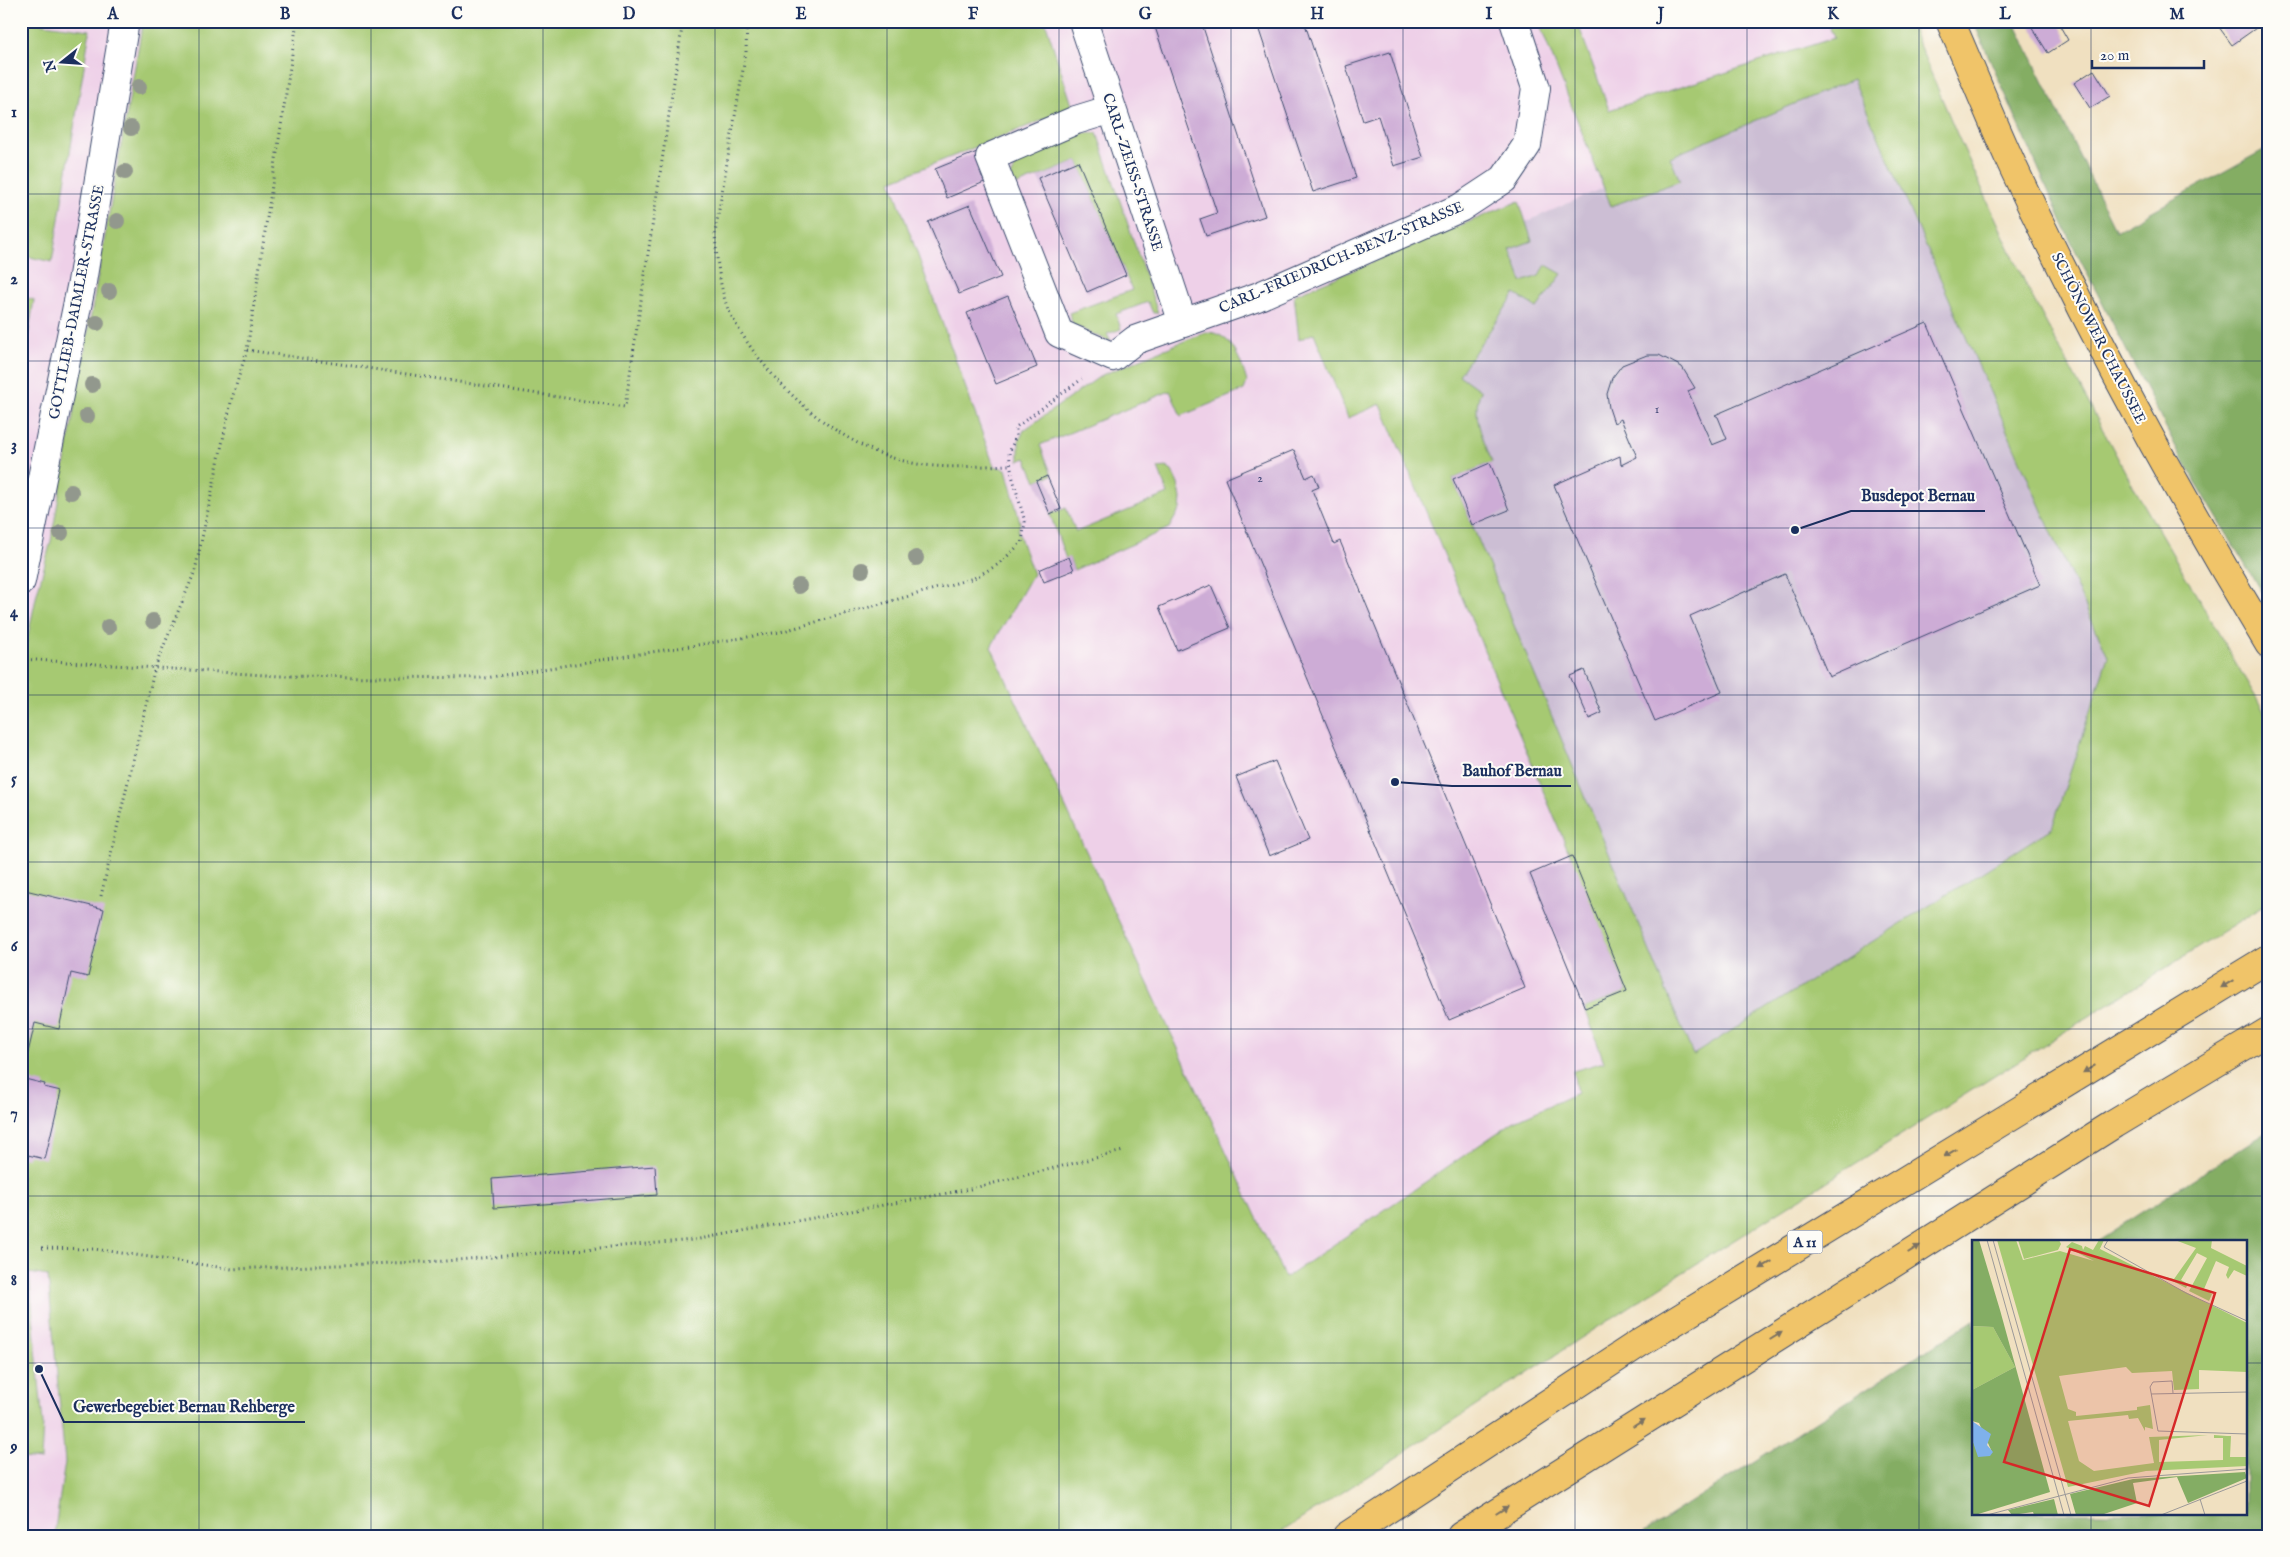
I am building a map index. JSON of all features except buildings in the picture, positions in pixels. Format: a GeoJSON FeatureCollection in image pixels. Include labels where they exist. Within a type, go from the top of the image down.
{"type":"FeatureCollection","features":[{"type":"Feature","properties":{"kind":"main road","name":"SCHÖNOWER CHAUSSEE"},"geometry":{"type":"LineString","coordinates":[[1950,21],[2014,170],[2074,292],[2146,431],[2221,565],[2269,644]]}},
{"type":"Feature","properties":{"kind":"main road","name":"A 11"},"geometry":{"type":"LineString","coordinates":[[1346,1536],[1641,1342],[2269,958]]}},
{"type":"Feature","properties":{"kind":"main road"},"geometry":{"type":"LineString","coordinates":[[1460,1536],[2114,1124],[2269,1031]]}},
{"type":"Feature","properties":{"kind":"street","name":"GOTTLIEB-DAIMLER-STRASSE"},"geometry":{"type":"LineString","coordinates":[[21,581],[82,282],[125,21]]}},
{"type":"Feature","properties":{"kind":"street","name":"CARL-ZEISS-STRASSE"},"geometry":{"type":"LineString","coordinates":[[1083,21],[1183,322]]}},
{"type":"Feature","properties":{"kind":"street","name":"CARL-FRIEDRICH-BENZ-STRASSE"},"geometry":{"type":"LineString","coordinates":[[1113,357],[1135,340],[1257,297],[1460,208],[1504,179],[1527,145],[1536,88],[1514,21]]}},
{"type":"Feature","properties":{"kind":"street"},"geometry":{"type":"LineString","coordinates":[[1112,109],[1076,120],[990,157],[1059,333],[1113,357]]}},
{"type":"Feature","properties":{"kind":"path"},"geometry":{"type":"LineString","coordinates":[[102,896],[155,668],[195,571],[231,402],[248,350],[296,21]]}},
{"type":"Feature","properties":{"kind":"path"},"geometry":{"type":"LineString","coordinates":[[248,350],[625,407],[683,21]]}},
{"type":"Feature","properties":{"kind":"path"},"geometry":{"type":"LineString","coordinates":[[747,21],[746,52],[715,233],[716,255],[728,310],[764,364],[792,395],[848,440],[904,461],[957,467],[1010,465]]}},
{"type":"Feature","properties":{"kind":"path"},"geometry":{"type":"LineString","coordinates":[[21,659],[280,676],[485,678],[780,632],[974,578],[999,564],[1022,542],[1025,522],[1010,465],[1009,453],[1016,436],[1016,427],[1113,357]]}},
{"type":"Feature","properties":{"kind":"path"},"geometry":{"type":"LineString","coordinates":[[42,1248],[94,1249],[232,1269],[445,1261],[694,1240],[970,1189],[1123,1150]]}},
{"type":"Feature","properties":{"kind":"shaded area"},"geometry":{"type":"Polygon","coordinates":[[[21,21],[143,21],[51,541],[37,593],[21,669],[21,21]]]}},
{"type":"Feature","properties":{"kind":"shaded area"},"geometry":{"type":"Polygon","coordinates":[[[833,21],[1909,21],[1957,134],[2028,289],[2129,479],[2236,664],[1693,1055],[1513,1122],[1285,1278],[991,646],[1033,574],[833,21]]]}},
{"type":"Feature","properties":{"kind":"shaded area"},"geometry":{"type":"Polygon","coordinates":[[[1853,78],[2108,656],[2052,828],[1693,1055],[1373,289],[1603,188],[1596,171],[1853,78]]]}},
{"type":"Feature","properties":{"kind":"shaded area"},"geometry":{"type":"Polygon","coordinates":[[[21,1272],[48,1276],[65,1462],[54,1536],[21,1536],[21,1272]]]}},
{"type":"Feature","properties":{"kind":"green space"},"geometry":{"type":"Polygon","coordinates":[[[21,21],[90,30],[52,262],[21,255],[21,21]]]}},
{"type":"Feature","properties":{"kind":"green space"},"geometry":{"type":"Polygon","coordinates":[[[143,21],[1045,21],[1073,108],[891,181],[994,466],[1006,469],[1020,522],[1018,531],[1033,574],[991,647],[1285,1278],[1513,1122],[1577,1093],[1573,1071],[1604,1062],[1585,1008],[1627,991],[1381,404],[1348,418],[1314,333],[1299,340],[1294,295],[1519,201],[1532,241],[1510,249],[1522,282],[1539,276],[1546,265],[1562,274],[1537,308],[1515,294],[1459,375],[1481,391],[1477,409],[1479,427],[1492,462],[1453,479],[1693,1055],[2052,828],[2108,656],[2050,529],[1853,79],[1670,157],[1680,181],[1611,206],[1538,21],[1577,21],[1609,110],[1834,38],[1827,21],[1909,21],[1957,134],[2028,289],[2129,479],[2269,720],[2269,903],[1674,1278],[1275,1536],[54,1536],[65,1462],[48,1276],[29,1273],[43,1424],[41,1460],[21,1458],[21,669],[37,593],[51,541],[143,21]]]}},
{"type":"Feature","properties":{"kind":"green space"},"geometry":{"type":"Polygon","coordinates":[[[1973,21],[2014,21],[2116,231],[2269,147],[2269,605],[2181,457],[2070,240],[1973,21]]]}},
{"type":"Feature","properties":{"kind":"green space"},"geometry":{"type":"Polygon","coordinates":[[[1081,133],[1097,133],[1158,313],[1153,313],[1148,302],[1116,314],[1121,329],[1107,334],[1111,342],[1073,325],[1069,313],[1132,290],[1078,161],[1015,186],[1011,177],[1019,155],[1081,133]]]}},
{"type":"Feature","properties":{"kind":"green space"},"geometry":{"type":"Polygon","coordinates":[[[21,296],[34,300],[21,379],[21,296]]]}},
{"type":"Feature","properties":{"kind":"green space"},"geometry":{"type":"Polygon","coordinates":[[[1206,332],[1215,333],[1223,337],[1234,349],[1242,365],[1247,382],[1244,390],[1181,416],[1170,391],[1040,445],[1052,475],[1036,481],[1026,458],[1019,461],[1019,441],[1024,430],[1102,375],[1206,332]]]}},
{"type":"Feature","properties":{"kind":"green space"},"geometry":{"type":"Polygon","coordinates":[[[1166,467],[1172,471],[1178,484],[1181,498],[1180,509],[1169,528],[1074,570],[1069,558],[1066,559],[1050,514],[1066,508],[1076,532],[1168,494],[1158,468],[1166,467]]]}},
{"type":"Feature","properties":{"kind":"green space"},"geometry":{"type":"Polygon","coordinates":[[[2269,1130],[2269,1536],[1638,1536],[1972,1321],[1972,1514],[2248,1514],[2248,1240],[2099,1240],[2269,1130]]]}},
{"type":"Feature","properties":{"kind":"place","name":"Busdepot Bernau"},"geometry":{"type":"Point","coordinates":[1795,530]}},
{"type":"Feature","properties":{"kind":"place","name":"Bauhof Bernau"},"geometry":{"type":"Point","coordinates":[1395,782]}},
{"type":"Feature","properties":{"kind":"place","name":"Gewerbegebiet Bernau Rehberge"},"geometry":{"type":"Point","coordinates":[39,1369]}}]}
